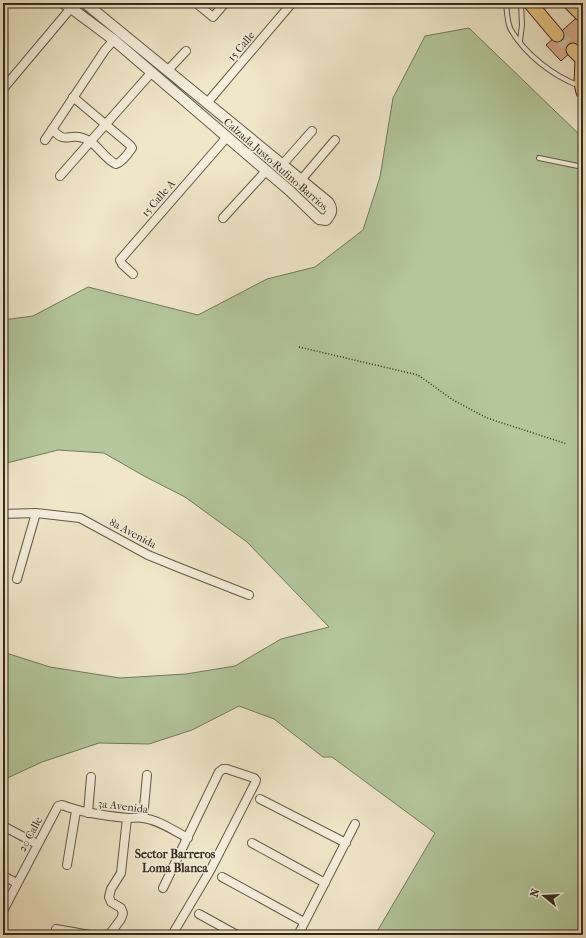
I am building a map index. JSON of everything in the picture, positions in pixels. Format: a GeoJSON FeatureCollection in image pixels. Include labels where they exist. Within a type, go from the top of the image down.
{"type":"FeatureCollection","features":[{"type":"Feature","properties":{"kind":"highway"},"geometry":{"type":"LineString","coordinates":[[530,3],[556,35]]}},
{"type":"Feature","properties":{"kind":"highway"},"geometry":{"type":"LineString","coordinates":[[570,3],[581,14]]}},
{"type":"Feature","properties":{"kind":"highway"},"geometry":{"type":"LineString","coordinates":[[573,50],[583,60],[582,89]]}},
{"type":"Feature","properties":{"kind":"street","name":"Calzada Justo Rufino Barrios"},"geometry":{"type":"LineString","coordinates":[[67,6],[114,40],[290,191],[320,219],[326,220],[331,215],[331,206],[328,202],[86,3]]}},
{"type":"Feature","properties":{"kind":"street"},"geometry":{"type":"LineString","coordinates":[[196,3],[213,17],[221,4]]}},
{"type":"Feature","properties":{"kind":"street","name":"15 Calle"},"geometry":{"type":"LineString","coordinates":[[207,103],[292,3]]}},
{"type":"Feature","properties":{"kind":"street"},"geometry":{"type":"LineString","coordinates":[[3,88],[67,6]]}},
{"type":"Feature","properties":{"kind":"street"},"geometry":{"type":"LineString","coordinates":[[45,140],[105,50],[114,40]]}},
{"type":"Feature","properties":{"kind":"street"},"geometry":{"type":"LineString","coordinates":[[133,57],[141,48]]}},
{"type":"Feature","properties":{"kind":"street"},"geometry":{"type":"LineString","coordinates":[[168,70],[186,51]]}},
{"type":"Feature","properties":{"kind":"street"},"geometry":{"type":"LineString","coordinates":[[60,176],[151,73]]}},
{"type":"Feature","properties":{"kind":"street"},"geometry":{"type":"LineString","coordinates":[[52,128],[58,136],[63,138],[83,138],[90,141],[116,164],[120,163],[132,148],[106,123],[73,97]]}},
{"type":"Feature","properties":{"kind":"street"},"geometry":{"type":"LineString","coordinates":[[282,165],[312,131]]}},
{"type":"Feature","properties":{"kind":"street","name":"15 Calle A"},"geometry":{"type":"LineString","coordinates":[[133,274],[122,264],[120,260],[227,137]]}},
{"type":"Feature","properties":{"kind":"street"},"geometry":{"type":"LineString","coordinates":[[301,180],[335,140]]}},
{"type":"Feature","properties":{"kind":"street"},"geometry":{"type":"LineString","coordinates":[[252,159],[262,147]]}},
{"type":"Feature","properties":{"kind":"street"},"geometry":{"type":"LineString","coordinates":[[224,218],[266,171]]}},
{"type":"Feature","properties":{"kind":"street"},"geometry":{"type":"LineString","coordinates":[[17,579],[36,512]]}},
{"type":"Feature","properties":{"kind":"street","name":"8a Avenida"},"geometry":{"type":"LineString","coordinates":[[3,514],[36,512],[80,518],[148,555],[249,595]]}},
{"type":"Feature","properties":{"kind":"street"},"geometry":{"type":"LineString","coordinates":[[163,888],[219,772],[223,769],[227,769],[254,778],[256,780],[255,783],[211,869],[172,935]]}},
{"type":"Feature","properties":{"kind":"street"},"geometry":{"type":"LineString","coordinates":[[143,818],[147,775]]}},
{"type":"Feature","properties":{"kind":"street"},"geometry":{"type":"LineString","coordinates":[[88,813],[91,777]]}},
{"type":"Feature","properties":{"kind":"street"},"geometry":{"type":"LineString","coordinates":[[260,799],[346,843]]}},
{"type":"Feature","properties":{"kind":"street","name":"3a Avenida"},"geometry":{"type":"LineString","coordinates":[[55,809],[62,805],[76,811],[88,813],[127,818],[143,818],[158,822],[188,838]]}},
{"type":"Feature","properties":{"kind":"street","name":"20 Calle"},"geometry":{"type":"LineString","coordinates":[[3,911],[55,809]]}},
{"type":"Feature","properties":{"kind":"street"},"geometry":{"type":"LineString","coordinates":[[67,865],[76,811]]}},
{"type":"Feature","properties":{"kind":"street"},"geometry":{"type":"LineString","coordinates":[[109,935],[121,919],[123,913],[120,908],[111,902],[108,896],[121,873],[127,818]]}},
{"type":"Feature","properties":{"kind":"street"},"geometry":{"type":"LineString","coordinates":[[298,935],[355,824]]}},
{"type":"Feature","properties":{"kind":"street"},"geometry":{"type":"LineString","coordinates":[[3,826],[37,844]]}},
{"type":"Feature","properties":{"kind":"street"},"geometry":{"type":"LineString","coordinates":[[252,843],[325,882]]}},
{"type":"Feature","properties":{"kind":"street"},"geometry":{"type":"LineString","coordinates":[[3,876],[17,883]]}},
{"type":"Feature","properties":{"kind":"street"},"geometry":{"type":"LineString","coordinates":[[222,877],[304,922]]}},
{"type":"Feature","properties":{"kind":"street"},"geometry":{"type":"LineString","coordinates":[[199,914],[237,935]]}},
{"type":"Feature","properties":{"kind":"street"},"geometry":{"type":"LineString","coordinates":[[56,929],[90,935]]}},
{"type":"Feature","properties":{"kind":"lane"},"geometry":{"type":"LineString","coordinates":[[506,3],[511,29],[529,52],[547,69],[582,89]]}},
{"type":"Feature","properties":{"kind":"lane"},"geometry":{"type":"LineString","coordinates":[[520,41],[522,26],[522,3]]}},
{"type":"Feature","properties":{"kind":"lane"},"geometry":{"type":"LineString","coordinates":[[539,158],[583,167]]}},
{"type":"Feature","properties":{"kind":"path"},"geometry":{"type":"LineString","coordinates":[[299,347],[418,375],[454,400],[487,418],[566,444]]}},
{"type":"Feature","properties":{"kind":"green space"},"geometry":{"type":"Polygon","coordinates":[[[469,28],[583,138],[583,935],[375,935],[435,833],[332,757],[323,757],[274,719],[239,706],[192,730],[149,744],[99,743],[42,762],[3,780],[3,652],[50,667],[120,678],[186,674],[235,666],[281,639],[329,627],[247,542],[185,497],[104,453],[58,450],[3,464],[3,320],[33,316],[88,287],[198,315],[267,279],[315,267],[363,230],[380,177],[393,98],[425,36],[469,28]]]}},
{"type":"Feature","properties":{"kind":"building"},"geometry":{"type":"Polygon","coordinates":[[[583,12],[583,41],[561,61],[546,45],[583,12]]]}},
{"type":"Feature","properties":{"kind":"tunnel"},"geometry":{"type":"LineString","coordinates":[[557,35],[573,50]]}},
{"type":"Feature","properties":{"kind":"district","name":"Sector Barreros Loma Blanca"},"geometry":{"type":"Point","coordinates":[175,861]}}]}
